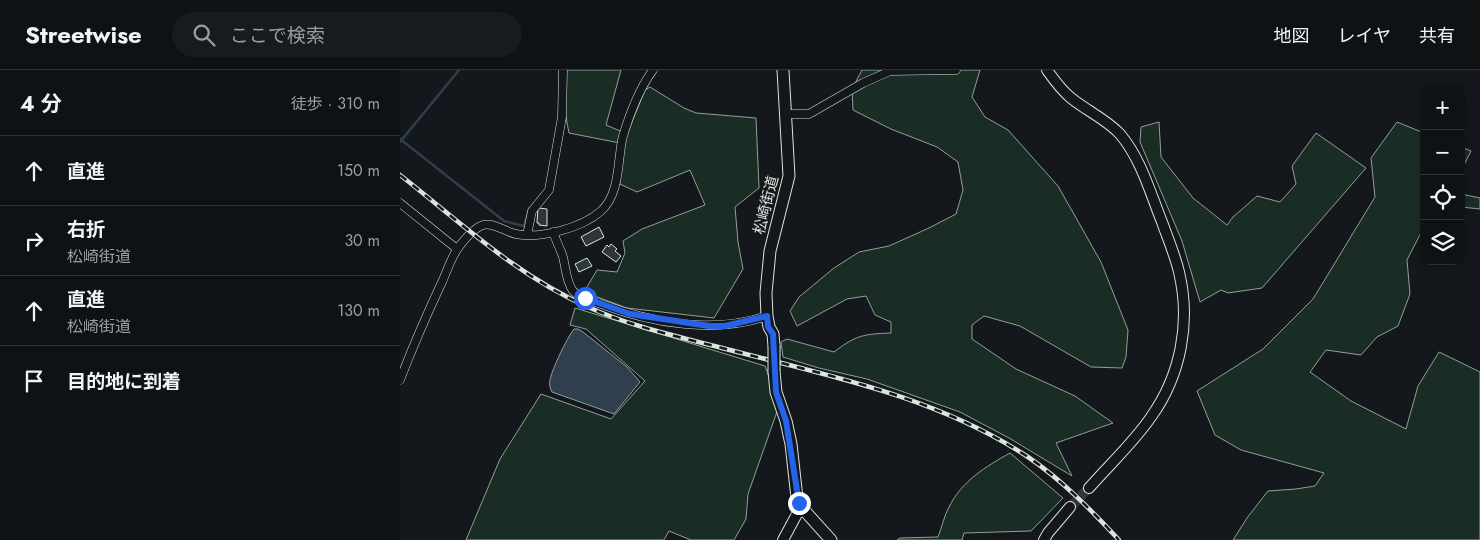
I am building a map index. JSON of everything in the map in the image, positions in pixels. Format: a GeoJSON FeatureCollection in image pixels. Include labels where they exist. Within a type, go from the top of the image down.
{"type":"FeatureCollection","features":[{"type":"Feature","properties":{"kind":"main road","name":"松崎街道"},"geometry":{"type":"LineString","coordinates":[[784,70],[789,176],[770,251],[766,293],[768,327],[773,334],[776,392],[786,421],[797,498],[803,509]]}},
{"type":"Feature","properties":{"kind":"main road"},"geometry":{"type":"LineString","coordinates":[[803,509],[831,540]]}},
{"type":"Feature","properties":{"kind":"street"},"geometry":{"type":"LineString","coordinates":[[527,235],[532,211],[549,190],[561,125],[562,70]]}},
{"type":"Feature","properties":{"kind":"street"},"geometry":{"type":"LineString","coordinates":[[400,380],[419,330],[457,249],[476,229],[487,224],[514,234],[542,235],[582,222],[593,217],[606,206],[614,186],[623,136],[641,89],[652,70]]}},
{"type":"Feature","properties":{"kind":"street"},"geometry":{"type":"LineString","coordinates":[[787,114],[809,114],[863,83],[890,71],[956,70]]}},
{"type":"Feature","properties":{"kind":"street"},"geometry":{"type":"LineString","coordinates":[[1046,70],[1070,98],[1107,122],[1118,133],[1136,158],[1146,179],[1175,258],[1182,287],[1184,324],[1177,362],[1170,384],[1161,401],[1137,435],[1089,488]]}},
{"type":"Feature","properties":{"kind":"street"},"geometry":{"type":"LineString","coordinates":[[400,204],[457,249]]}},
{"type":"Feature","properties":{"kind":"street"},"geometry":{"type":"LineString","coordinates":[[553,232],[562,254],[566,273],[574,291],[585,298],[630,314],[709,326],[725,326],[767,316]]}},
{"type":"Feature","properties":{"kind":"street"},"geometry":{"type":"LineString","coordinates":[[1044,540],[1070,508]]}},
{"type":"Feature","properties":{"kind":"street"},"geometry":{"type":"LineString","coordinates":[[784,540],[797,514],[803,509]]}},
{"type":"Feature","properties":{"kind":"green space"},"geometry":{"type":"Polygon","coordinates":[[[566,70],[621,70],[606,125],[627,134],[645,90],[650,87],[684,108],[696,113],[756,118],[759,188],[735,207],[738,242],[743,269],[714,318],[627,308],[584,292],[597,270],[617,272],[625,253],[623,241],[642,229],[705,205],[690,170],[637,192],[620,184],[619,177],[625,144],[569,133],[565,112],[566,70]]]}},
{"type":"Feature","properties":{"kind":"green space"},"geometry":{"type":"Polygon","coordinates":[[[862,70],[980,70],[972,97],[985,117],[1008,130],[1058,186],[1101,262],[1128,330],[1126,357],[1122,368],[1091,367],[1020,326],[984,316],[972,325],[972,339],[1016,369],[1075,396],[1113,423],[1056,443],[1072,476],[1009,438],[960,412],[867,379],[819,368],[783,357],[781,342],[787,339],[834,352],[861,336],[891,333],[891,322],[875,315],[866,296],[847,299],[797,326],[790,311],[799,297],[834,268],[859,252],[889,246],[956,214],[963,190],[958,162],[937,147],[891,129],[853,110],[852,89],[862,70]]]}},
{"type":"Feature","properties":{"kind":"green space"},"geometry":{"type":"Polygon","coordinates":[[[1159,122],[1161,157],[1193,198],[1227,225],[1233,217],[1257,196],[1280,202],[1296,184],[1292,166],[1316,133],[1366,168],[1262,288],[1228,293],[1221,290],[1200,302],[1182,241],[1140,142],[1141,127],[1159,122]]]}},
{"type":"Feature","properties":{"kind":"green space"},"geometry":{"type":"Polygon","coordinates":[[[1397,122],[1420,131],[1420,235],[1407,260],[1410,294],[1398,326],[1377,337],[1361,355],[1326,350],[1310,372],[1351,401],[1406,429],[1418,386],[1439,352],[1480,372],[1480,540],[1233,540],[1268,491],[1315,486],[1324,473],[1241,450],[1215,435],[1197,391],[1263,349],[1313,299],[1375,197],[1371,158],[1397,122]]]}},
{"type":"Feature","properties":{"kind":"green space"},"geometry":{"type":"Polygon","coordinates":[[[1465,149],[1471,151],[1465,163],[1465,149]]]}},
{"type":"Feature","properties":{"kind":"green space"},"geometry":{"type":"Polygon","coordinates":[[[1465,195],[1480,198],[1480,209],[1465,207],[1465,195]]]}},
{"type":"Feature","properties":{"kind":"green space"},"geometry":{"type":"Polygon","coordinates":[[[575,308],[765,366],[779,406],[748,494],[746,519],[734,540],[691,540],[669,531],[664,540],[466,540],[500,459],[541,394],[611,419],[645,381],[586,329],[570,325],[575,308]]]}},
{"type":"Feature","properties":{"kind":"green space"},"geometry":{"type":"Polygon","coordinates":[[[1010,453],[1063,498],[1031,531],[964,533],[962,540],[897,540],[900,538],[938,537],[947,510],[960,490],[983,469],[1010,453]]]}},
{"type":"Feature","properties":{"kind":"water"},"geometry":{"type":"Polygon","coordinates":[[[574,329],[583,332],[627,367],[640,382],[614,414],[551,391],[551,375],[574,329]]]}},
{"type":"Feature","properties":{"kind":"building"},"geometry":{"type":"Polygon","coordinates":[[[538,208],[547,209],[547,226],[537,223],[538,208]]]}},
{"type":"Feature","properties":{"kind":"building"},"geometry":{"type":"Polygon","coordinates":[[[599,227],[604,237],[586,246],[581,237],[599,227]]]}},
{"type":"Feature","properties":{"kind":"building"},"geometry":{"type":"Polygon","coordinates":[[[611,244],[621,256],[616,262],[602,252],[607,245],[609,247],[611,244]]]}},
{"type":"Feature","properties":{"kind":"building"},"geometry":{"type":"Polygon","coordinates":[[[587,258],[592,266],[579,272],[575,264],[587,258]]]}},
{"type":"Feature","properties":{"kind":"waterway"},"geometry":{"type":"LineString","coordinates":[[400,142],[459,70]]}},
{"type":"Feature","properties":{"kind":"waterway"},"geometry":{"type":"LineString","coordinates":[[400,139],[504,221],[524,226],[529,208]]}},
{"type":"Feature","properties":{"kind":"tunnel"},"geometry":{"type":"LineString","coordinates":[[1070,507],[1089,488]]}},
{"type":"Feature","properties":{"kind":"railway"},"geometry":{"type":"LineString","coordinates":[[400,175],[513,264],[537,280],[588,307],[656,331],[843,379],[882,391],[920,404],[993,436],[1053,475],[1119,540]]}},
{"type":"Feature","properties":{"kind":"route"},"geometry":{"type":"LineString","coordinates":[[585,298],[630,314],[686,324],[725,326],[767,316],[768,327],[773,334],[776,392],[786,421],[799,503]]}}]}
